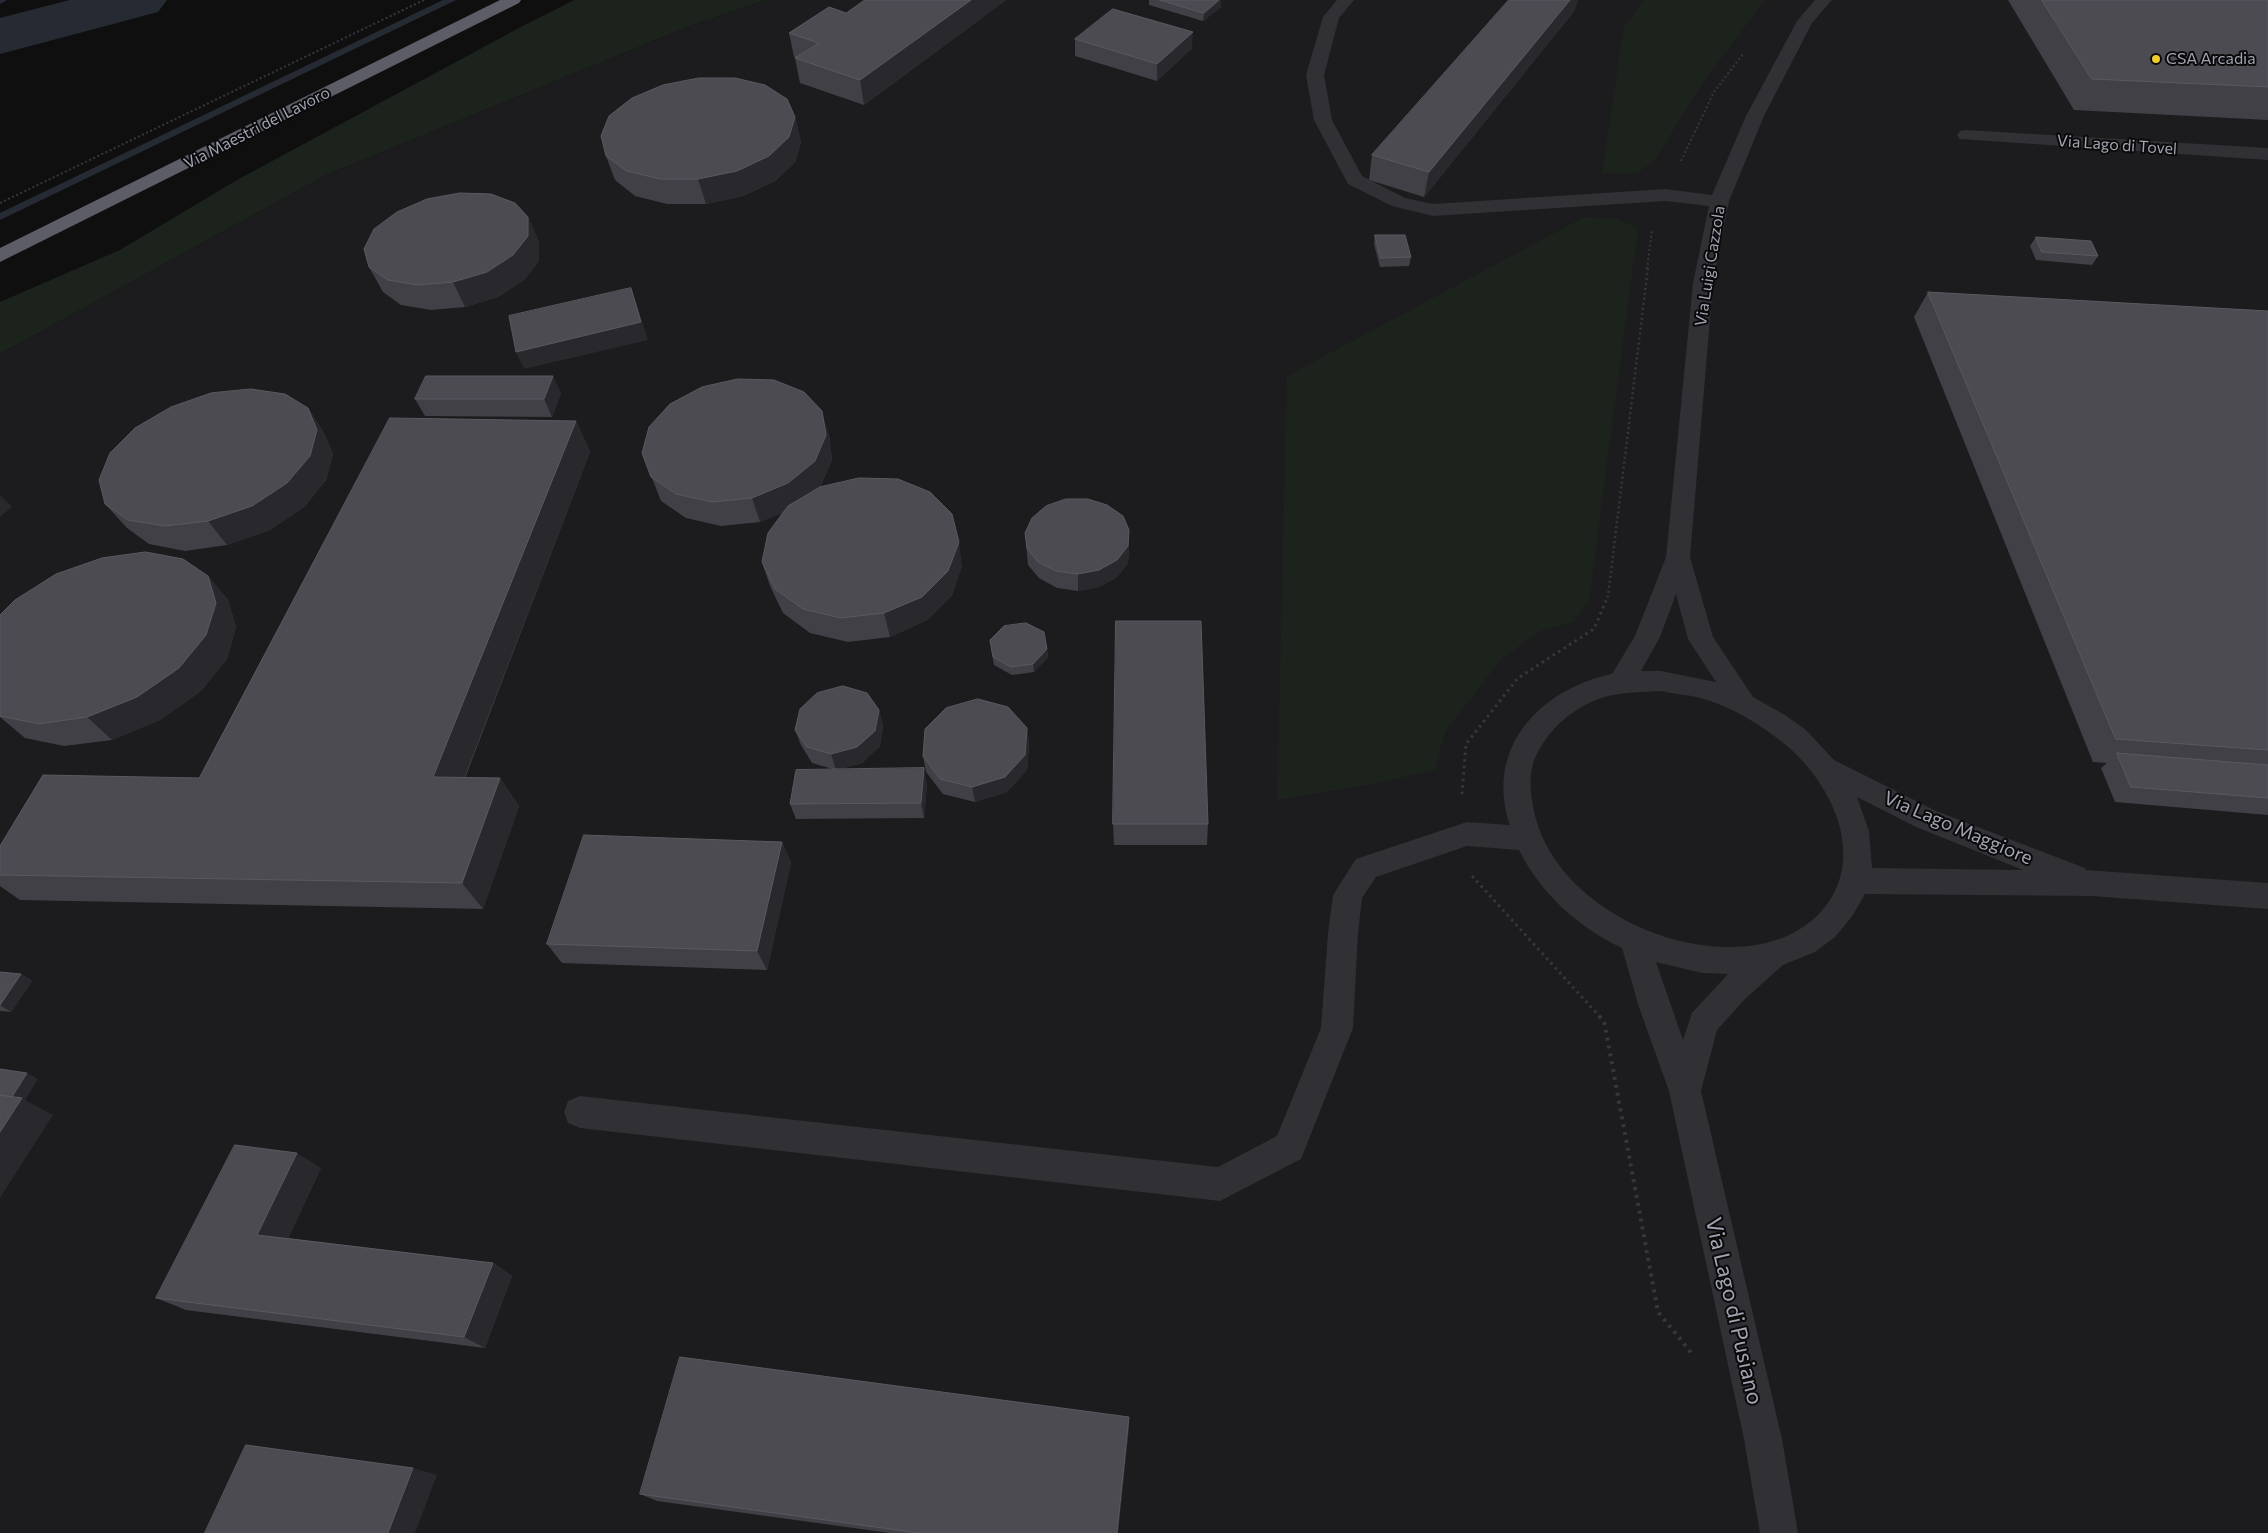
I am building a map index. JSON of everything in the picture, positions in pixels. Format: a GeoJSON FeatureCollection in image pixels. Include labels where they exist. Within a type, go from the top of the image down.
{"type":"FeatureCollection","features":[{"type":"Feature","properties":{"kind":"highway","name":"Via Maestri del Lavoro"},"geometry":{"type":"LineString","coordinates":[[0,256],[513,0]]}},
{"type":"Feature","properties":{"kind":"street"},"geometry":{"type":"LineString","coordinates":[[1346,0],[1331,17],[1315,75],[1323,120],[1355,180],[1399,202],[1433,210],[1664,195],[1719,201]]}},
{"type":"Feature","properties":{"kind":"street","name":"Via Luigi Cazzola"},"geometry":{"type":"LineString","coordinates":[[1621,683],[1647,637],[1678,557],[1703,283],[1719,201],[1760,107],[1805,21],[1824,0]]}},
{"type":"Feature","properties":{"kind":"street","name":"Via Lago di Tovel"},"geometry":{"type":"LineString","coordinates":[[1966,135],[2268,154]]}},
{"type":"Feature","properties":{"kind":"street","name":"Via Luigi Cazzola"},"geometry":{"type":"LineString","coordinates":[[1678,557],[1701,639],[1743,703]]}},
{"type":"Feature","properties":{"kind":"street","name":"Via Luigi Cazzola"},"geometry":{"type":"LineString","coordinates":[[1661,681],[1703,688],[1743,703],[1790,731],[1827,769],[1848,806],[1858,844],[1856,881],[1839,914],[1810,940],[1772,956],[1728,961],[1681,956],[1635,941],[1588,913],[1552,878],[1526,838],[1516,794],[1522,753],[1544,719],[1578,696],[1621,683],[1661,681]]}},
{"type":"Feature","properties":{"kind":"street","name":"Via Lago Maggiore"},"geometry":{"type":"LineString","coordinates":[[1827,769],[1926,819],[2090,883]]}},
{"type":"Feature","properties":{"kind":"street"},"geometry":{"type":"LineString","coordinates":[[580,1112],[1220,1184],[1289,1147],[1337,1028],[1343,933],[1348,895],[1366,868],[1467,834],[1526,838]]}},
{"type":"Feature","properties":{"kind":"street","name":"Via Lago Maggiore"},"geometry":{"type":"LineString","coordinates":[[1856,881],[2090,883],[2268,896]]}},
{"type":"Feature","properties":{"kind":"street","name":"Via Lago di Pusiano"},"geometry":{"type":"LineString","coordinates":[[1635,941],[1655,1007],[1685,1091],[1763,1439],[1779,1533]]}},
{"type":"Feature","properties":{"kind":"street","name":"Via Lago di Pusiano"},"geometry":{"type":"LineString","coordinates":[[1685,1091],[1704,1023],[1735,988],[1772,956]]}},
{"type":"Feature","properties":{"kind":"path"},"geometry":{"type":"LineString","coordinates":[[0,204],[424,0]]}},
{"type":"Feature","properties":{"kind":"shaded area"},"geometry":{"type":"Polygon","coordinates":[[[574,0],[766,0],[685,28],[326,175],[0,354],[0,302],[120,250],[237,180],[574,0]]]}},
{"type":"Feature","properties":{"kind":"shaded area"},"geometry":{"type":"Polygon","coordinates":[[[766,0],[2268,0],[2268,1533],[0,1533],[0,354],[326,175],[685,28],[766,0]]]}},
{"type":"Feature","properties":{"kind":"shaded area"},"geometry":{"type":"Polygon","coordinates":[[[1644,0],[1765,0],[1702,84],[1654,161],[1637,173],[1602,174],[1624,27],[1644,0]]]}},
{"type":"Feature","properties":{"kind":"shaded area"},"geometry":{"type":"Polygon","coordinates":[[[1584,217],[1617,219],[1638,228],[1589,601],[1574,622],[1541,631],[1501,659],[1445,732],[1435,770],[1378,783],[1277,800],[1287,376],[1584,217]]]}},
{"type":"Feature","properties":{"kind":"building"},"geometry":{"type":"Polygon","coordinates":[[[865,0],[971,0],[860,80],[795,58],[819,43],[789,33],[829,7],[846,13],[865,0]]]}},
{"type":"Feature","properties":{"kind":"building"},"geometry":{"type":"Polygon","coordinates":[[[1160,0],[1219,0],[1204,13],[1160,0]]]}},
{"type":"Feature","properties":{"kind":"building"},"geometry":{"type":"Polygon","coordinates":[[[1509,0],[1570,0],[1429,172],[1372,155],[1509,0]]]}},
{"type":"Feature","properties":{"kind":"building","name":"CSA Arcadia"},"geometry":{"type":"Polygon","coordinates":[[[2042,0],[2268,0],[2268,87],[2092,79],[2042,0]]]}},
{"type":"Feature","properties":{"kind":"building"},"geometry":{"type":"Polygon","coordinates":[[[1113,9],[1193,32],[1157,64],[1075,39],[1113,9]]]}},
{"type":"Feature","properties":{"kind":"building"},"geometry":{"type":"Polygon","coordinates":[[[699,78],[735,78],[765,85],[787,99],[795,117],[789,137],[769,156],[737,171],[698,179],[660,179],[627,171],[606,156],[601,136],[609,116],[632,98],[663,85],[699,78]]]}},
{"type":"Feature","properties":{"kind":"building"},"geometry":{"type":"Polygon","coordinates":[[[460,193],[491,194],[515,203],[528,217],[528,236],[513,255],[487,272],[453,282],[418,285],[388,280],[369,267],[364,249],[374,229],[397,212],[427,199],[460,193]]]}},
{"type":"Feature","properties":{"kind":"building"},"geometry":{"type":"Polygon","coordinates":[[[1375,235],[1405,235],[1411,257],[1381,258],[1375,235]]]}},
{"type":"Feature","properties":{"kind":"building"},"geometry":{"type":"Polygon","coordinates":[[[2036,237],[2091,241],[2098,256],[2042,252],[2036,237]]]}},
{"type":"Feature","properties":{"kind":"building"},"geometry":{"type":"Polygon","coordinates":[[[631,288],[641,322],[516,352],[509,316],[631,288]]]}},
{"type":"Feature","properties":{"kind":"building"},"geometry":{"type":"Polygon","coordinates":[[[1928,292],[2268,311],[2268,750],[2116,739],[1928,292]]]}},
{"type":"Feature","properties":{"kind":"building"},"geometry":{"type":"Polygon","coordinates":[[[426,376],[553,376],[544,399],[415,399],[426,376]]]}},
{"type":"Feature","properties":{"kind":"building"},"geometry":{"type":"Polygon","coordinates":[[[738,379],[774,380],[804,392],[822,411],[826,435],[815,461],[788,483],[752,498],[712,502],[676,494],[651,477],[642,453],[649,427],[670,404],[702,387],[738,379]]]}},
{"type":"Feature","properties":{"kind":"building"},"geometry":{"type":"Polygon","coordinates":[[[251,389],[285,394],[308,408],[317,430],[310,456],[287,483],[252,506],[208,521],[165,526],[128,520],[105,504],[99,480],[110,453],[135,428],[171,407],[211,393],[251,389]]]}},
{"type":"Feature","properties":{"kind":"building"},"geometry":{"type":"Polygon","coordinates":[[[390,418],[576,421],[433,777],[500,778],[462,883],[0,875],[0,846],[43,775],[199,778],[390,418]]]}},
{"type":"Feature","properties":{"kind":"building"},"geometry":{"type":"Polygon","coordinates":[[[859,478],[898,479],[930,492],[952,514],[959,542],[948,571],[922,597],[884,613],[841,618],[803,609],[775,589],[762,562],[768,533],[788,506],[820,487],[859,478]]]}},
{"type":"Feature","properties":{"kind":"building"},"geometry":{"type":"Polygon","coordinates":[[[1066,499],[1088,499],[1107,505],[1123,516],[1129,530],[1128,546],[1117,560],[1099,570],[1078,574],[1056,571],[1038,562],[1027,548],[1025,533],[1032,518],[1046,506],[1066,499]]]}},
{"type":"Feature","properties":{"kind":"building"},"geometry":{"type":"Polygon","coordinates":[[[146,552],[183,559],[208,576],[216,603],[206,635],[179,668],[137,697],[87,717],[39,724],[0,716],[0,615],[15,600],[56,574],[102,558],[146,552]]]}},
{"type":"Feature","properties":{"kind":"building"},"geometry":{"type":"Polygon","coordinates":[[[1116,621],[1201,621],[1208,824],[1113,824],[1116,621]]]}},
{"type":"Feature","properties":{"kind":"building"},"geometry":{"type":"Polygon","coordinates":[[[1026,623],[1044,632],[1047,649],[1033,664],[1011,667],[993,657],[990,640],[1004,626],[1026,623]]]}},
{"type":"Feature","properties":{"kind":"building"},"geometry":{"type":"Polygon","coordinates":[[[843,686],[867,693],[879,710],[875,731],[857,747],[831,754],[807,747],[795,730],[800,709],[817,693],[843,686]]]}},
{"type":"Feature","properties":{"kind":"building"},"geometry":{"type":"Polygon","coordinates":[[[978,699],[1008,707],[1027,728],[1025,755],[1005,777],[972,787],[940,779],[923,756],[925,729],[946,708],[978,699]]]}},
{"type":"Feature","properties":{"kind":"building"},"geometry":{"type":"Polygon","coordinates":[[[2117,753],[2268,765],[2268,798],[2131,787],[2117,753]]]}},
{"type":"Feature","properties":{"kind":"building"},"geometry":{"type":"Polygon","coordinates":[[[924,768],[921,803],[790,804],[796,770],[924,768]]]}},
{"type":"Feature","properties":{"kind":"building"},"geometry":{"type":"Polygon","coordinates":[[[584,835],[782,842],[757,951],[547,944],[584,835]]]}},
{"type":"Feature","properties":{"kind":"building"},"geometry":{"type":"Polygon","coordinates":[[[0,972],[21,974],[0,1005],[0,972]]]}},
{"type":"Feature","properties":{"kind":"building"},"geometry":{"type":"Polygon","coordinates":[[[0,1069],[27,1073],[12,1097],[0,1095],[0,1069]]]}},
{"type":"Feature","properties":{"kind":"building"},"geometry":{"type":"Polygon","coordinates":[[[0,1095],[22,1098],[0,1132],[0,1095]]]}},
{"type":"Feature","properties":{"kind":"building"},"geometry":{"type":"Polygon","coordinates":[[[235,1145],[297,1153],[257,1235],[493,1263],[464,1337],[156,1298],[235,1145]]]}},
{"type":"Feature","properties":{"kind":"building"},"geometry":{"type":"Polygon","coordinates":[[[680,1357],[1129,1417],[1117,1533],[918,1533],[640,1494],[680,1357]]]}},
{"type":"Feature","properties":{"kind":"building"},"geometry":{"type":"Polygon","coordinates":[[[246,1445],[413,1468],[388,1533],[205,1533],[246,1445]]]}},
{"type":"Feature","properties":{"kind":"waterway"},"geometry":{"type":"LineString","coordinates":[[0,36],[138,0]]}},
{"type":"Feature","properties":{"kind":"waterway"},"geometry":{"type":"LineString","coordinates":[[0,217],[451,0]]}},
{"type":"Feature","properties":{"kind":"place","name":"CSA Arcadia"},"geometry":{"type":"Point","coordinates":[2156,59]}}]}
